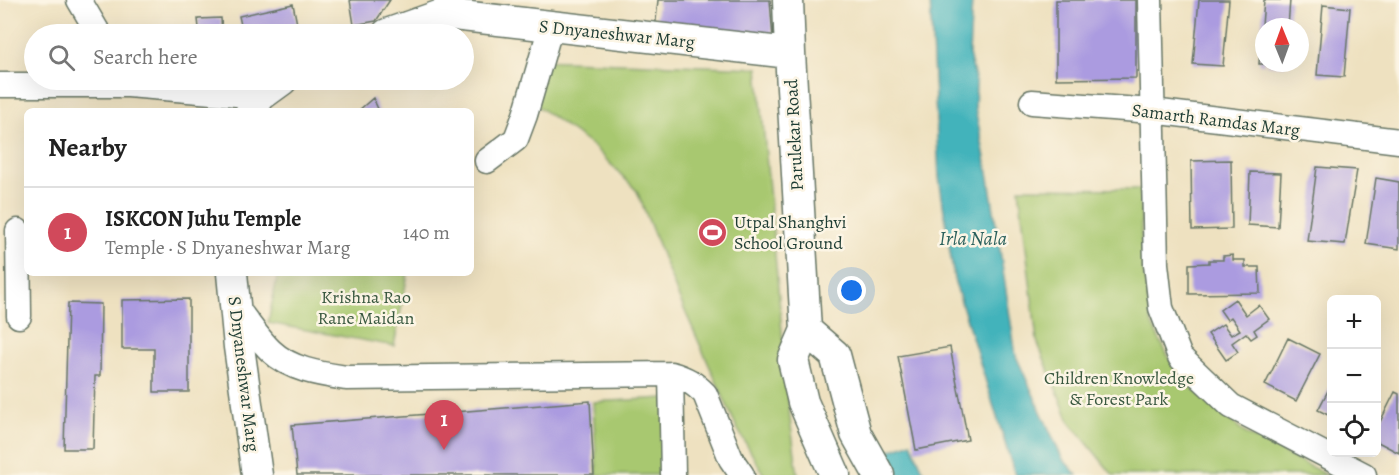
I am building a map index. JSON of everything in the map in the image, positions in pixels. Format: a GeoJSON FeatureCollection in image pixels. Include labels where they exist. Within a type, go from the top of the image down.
{"type":"FeatureCollection","features":[{"type":"Feature","properties":{"kind":"street"},"geometry":{"type":"LineString","coordinates":[[79,0],[93,24]]}},
{"type":"Feature","properties":{"kind":"street","name":"Parulekar Road"},"geometry":{"type":"LineString","coordinates":[[788,0],[806,330],[793,360]]}},
{"type":"Feature","properties":{"kind":"street"},"geometry":{"type":"LineString","coordinates":[[1150,0],[1157,275],[1161,308],[1180,357],[1231,406],[1364,475]]}},
{"type":"Feature","properties":{"kind":"street","name":"S Dnyaneshwar Marg"},"geometry":{"type":"LineString","coordinates":[[408,24],[445,7],[551,26],[790,53]]}},
{"type":"Feature","properties":{"kind":"street"},"geometry":{"type":"LineString","coordinates":[[487,161],[516,139],[551,26]]}},
{"type":"Feature","properties":{"kind":"street"},"geometry":{"type":"LineString","coordinates":[[0,85],[24,84]]}},
{"type":"Feature","properties":{"kind":"street"},"geometry":{"type":"LineString","coordinates":[[211,90],[264,95]]}},
{"type":"Feature","properties":{"kind":"street","name":"Samarth Ramdas Marg"},"geometry":{"type":"LineString","coordinates":[[1032,102],[1152,111],[1399,141]]}},
{"type":"Feature","properties":{"kind":"street"},"geometry":{"type":"LineString","coordinates":[[15,231],[19,316]]}},
{"type":"Feature","properties":{"kind":"street","name":"S Dnyaneshwar Marg"},"geometry":{"type":"LineString","coordinates":[[232,276],[239,347],[257,475]]}},
{"type":"Feature","properties":{"kind":"street"},"geometry":{"type":"LineString","coordinates":[[235,306],[270,351],[288,364],[317,374],[346,378],[671,374],[686,378],[705,394],[731,459],[742,475]]}},
{"type":"Feature","properties":{"kind":"street"},"geometry":{"type":"LineString","coordinates":[[806,330],[835,355],[856,434],[879,475]]}},
{"type":"Feature","properties":{"kind":"street"},"geometry":{"type":"LineString","coordinates":[[835,355],[793,360],[803,402],[836,475]]}},
{"type":"Feature","properties":{"kind":"street"},"geometry":{"type":"LineString","coordinates":[[671,374],[673,474]]}},
{"type":"Feature","properties":{"kind":"green space","name":"Utpal Shanghvi School Ground"},"geometry":{"type":"Polygon","coordinates":[[[538,60],[758,68],[790,419],[798,475],[764,475],[737,428],[677,293],[637,191],[594,147],[532,102],[538,60]]]}},
{"type":"Feature","properties":{"kind":"green space","name":"Children Knowledge & Forest Park"},"geometry":{"type":"Polygon","coordinates":[[[1019,188],[1140,189],[1142,263],[1152,325],[1179,377],[1248,435],[1327,475],[1113,475],[1069,421],[1037,341],[1019,188]]]}},
{"type":"Feature","properties":{"kind":"green space","name":"Krishna Rao Rane Maidan"},"geometry":{"type":"Polygon","coordinates":[[[277,276],[407,276],[394,346],[268,323],[277,276]]]}},
{"type":"Feature","properties":{"kind":"green space"},"geometry":{"type":"Polygon","coordinates":[[[665,398],[669,475],[597,475],[593,402],[665,398]]]}},
{"type":"Feature","properties":{"kind":"water","name":"Irla Nala"},"geometry":{"type":"Polygon","coordinates":[[[930,0],[972,0],[969,54],[976,83],[975,108],[989,178],[1016,356],[1062,458],[1077,475],[1015,475],[954,279],[939,177],[930,0]]]}},
{"type":"Feature","properties":{"kind":"water"},"geometry":{"type":"Polygon","coordinates":[[[911,442],[925,475],[896,475],[886,452],[911,442]]]}},
{"type":"Feature","properties":{"kind":"building"},"geometry":{"type":"Polygon","coordinates":[[[350,0],[390,0],[376,21],[354,24],[350,0]]]}},
{"type":"Feature","properties":{"kind":"building"},"geometry":{"type":"Polygon","coordinates":[[[658,0],[770,0],[773,40],[655,31],[658,0]]]}},
{"type":"Feature","properties":{"kind":"building"},"geometry":{"type":"Polygon","coordinates":[[[1056,0],[1136,0],[1136,78],[1056,79],[1056,0]]]}},
{"type":"Feature","properties":{"kind":"building"},"geometry":{"type":"Polygon","coordinates":[[[1199,0],[1229,0],[1223,66],[1193,64],[1199,0]]]}},
{"type":"Feature","properties":{"kind":"building"},"geometry":{"type":"Polygon","coordinates":[[[1264,0],[1290,0],[1289,18],[1263,18],[1264,0]]]}},
{"type":"Feature","properties":{"kind":"building"},"geometry":{"type":"Polygon","coordinates":[[[293,4],[297,24],[241,24],[239,16],[293,4]]]}},
{"type":"Feature","properties":{"kind":"building"},"geometry":{"type":"Polygon","coordinates":[[[1323,5],[1350,8],[1344,77],[1317,75],[1323,5]]]}},
{"type":"Feature","properties":{"kind":"building"},"geometry":{"type":"Polygon","coordinates":[[[221,18],[221,24],[199,24],[198,19],[221,18]]]}},
{"type":"Feature","properties":{"kind":"building"},"geometry":{"type":"Polygon","coordinates":[[[373,98],[378,108],[361,108],[373,98]]]}},
{"type":"Feature","properties":{"kind":"building"},"geometry":{"type":"Polygon","coordinates":[[[1231,160],[1232,229],[1192,230],[1191,161],[1231,160]]]}},
{"type":"Feature","properties":{"kind":"building"},"geometry":{"type":"Polygon","coordinates":[[[1317,167],[1357,170],[1345,244],[1307,241],[1317,167]]]}},
{"type":"Feature","properties":{"kind":"building"},"geometry":{"type":"Polygon","coordinates":[[[1250,172],[1281,173],[1278,227],[1248,225],[1250,172]]]}},
{"type":"Feature","properties":{"kind":"building"},"geometry":{"type":"Polygon","coordinates":[[[1376,178],[1399,182],[1399,249],[1366,244],[1376,178]]]}},
{"type":"Feature","properties":{"kind":"building"},"geometry":{"type":"Polygon","coordinates":[[[1233,255],[1233,260],[1245,260],[1245,267],[1259,267],[1260,293],[1189,294],[1189,264],[1209,263],[1209,260],[1223,260],[1223,256],[1233,255]]]}},
{"type":"Feature","properties":{"kind":"building"},"geometry":{"type":"Polygon","coordinates":[[[189,299],[189,392],[154,392],[154,349],[122,349],[122,300],[189,299]]]}},
{"type":"Feature","properties":{"kind":"building"},"geometry":{"type":"Polygon","coordinates":[[[1235,299],[1246,315],[1259,305],[1269,319],[1254,330],[1257,335],[1251,339],[1246,333],[1232,343],[1238,352],[1226,360],[1208,334],[1223,324],[1231,335],[1240,330],[1231,317],[1227,320],[1220,310],[1235,299]]]}},
{"type":"Feature","properties":{"kind":"building"},"geometry":{"type":"Polygon","coordinates":[[[68,303],[101,304],[100,376],[95,376],[93,449],[64,449],[68,303]]]}},
{"type":"Feature","properties":{"kind":"building"},"geometry":{"type":"Polygon","coordinates":[[[1288,338],[1320,354],[1296,401],[1265,385],[1288,338]]]}},
{"type":"Feature","properties":{"kind":"building"},"geometry":{"type":"Polygon","coordinates":[[[950,347],[968,440],[916,450],[898,356],[950,347]]]}},
{"type":"Feature","properties":{"kind":"building"},"geometry":{"type":"Polygon","coordinates":[[[1395,392],[1399,394],[1399,453],[1381,444],[1381,420],[1395,392]]]}},
{"type":"Feature","properties":{"kind":"building"},"geometry":{"type":"Polygon","coordinates":[[[1327,393],[1327,414],[1318,410],[1327,393]]]}},
{"type":"Feature","properties":{"kind":"building"},"geometry":{"type":"Polygon","coordinates":[[[590,401],[594,475],[297,475],[292,425],[590,401]]]}},
{"type":"Feature","properties":{"kind":"place","name":"Utpal Shanghvi School Ground"},"geometry":{"type":"Point","coordinates":[713,232]}},
{"type":"Feature","properties":{"kind":"place","name":"ISKCON Juhu Temple"},"geometry":{"type":"Point","coordinates":[444,450]}}]}
